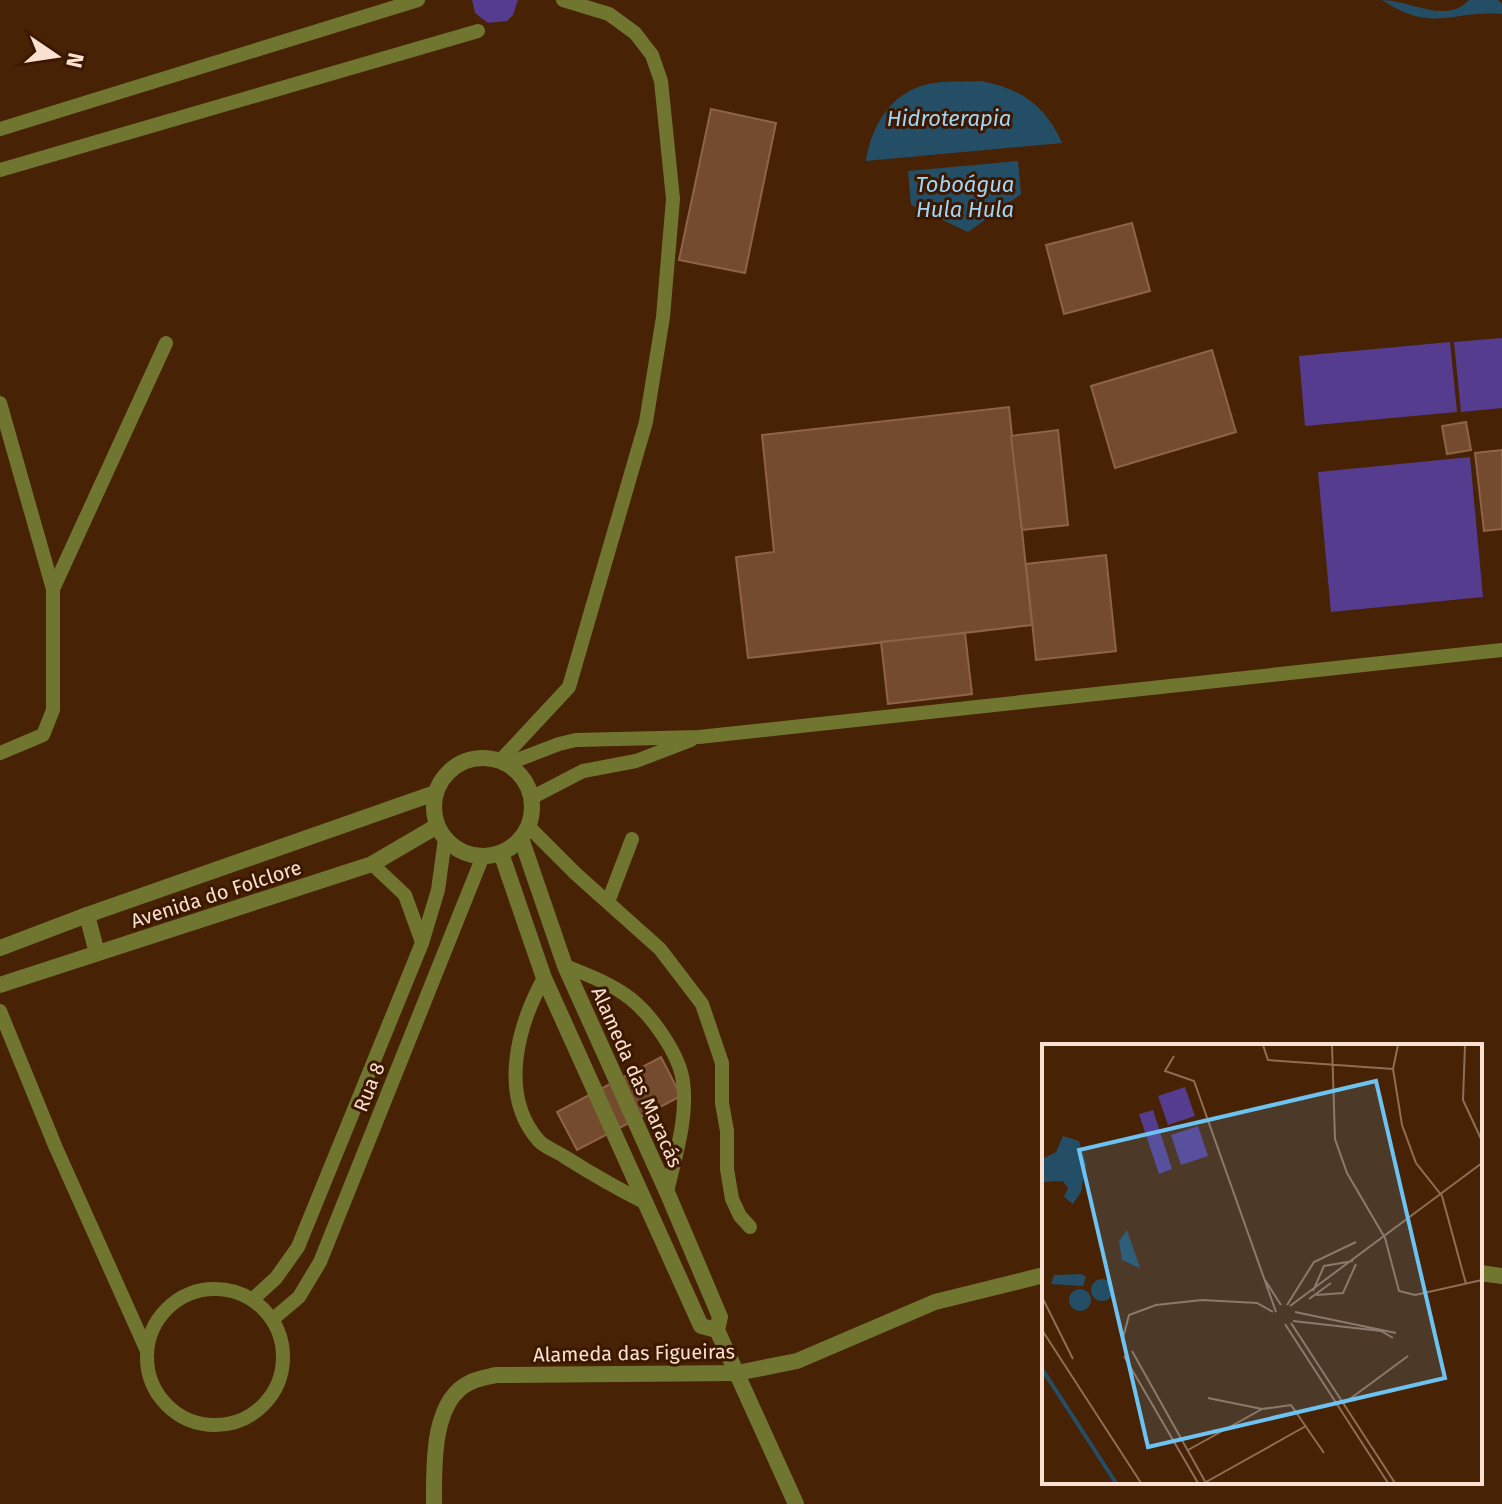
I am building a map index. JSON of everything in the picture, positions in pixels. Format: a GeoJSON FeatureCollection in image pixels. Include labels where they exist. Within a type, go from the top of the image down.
{"type":"FeatureCollection","features":[{"type":"Feature","properties":{"kind":"street"},"geometry":{"type":"LineString","coordinates":[[484,758],[504,763],[523,778],[531,798],[524,832],[501,853],[483,856],[455,848],[441,832],[434,810],[435,793],[442,778],[468,760],[484,758]]}},
{"type":"Feature","properties":{"kind":"street","name":"Avenida do Folclore"},"geometry":{"type":"LineString","coordinates":[[0,948],[435,793]]}},
{"type":"Feature","properties":{"kind":"street","name":"Avenida do Folclore"},"geometry":{"type":"LineString","coordinates":[[0,985],[372,864],[441,832]]}},
{"type":"Feature","properties":{"kind":"street","name":"Alameda das Maracás"},"geometry":{"type":"LineString","coordinates":[[524,832],[565,966],[667,1192],[720,1317],[717,1330],[796,1504]]}},
{"type":"Feature","properties":{"kind":"street","name":"Alameda das Maracás"},"geometry":{"type":"LineString","coordinates":[[501,853],[544,978],[701,1326],[717,1330]]}},
{"type":"Feature","properties":{"kind":"street"},"geometry":{"type":"LineString","coordinates":[[87,915],[97,953]]}},
{"type":"Feature","properties":{"kind":"street"},"geometry":{"type":"LineString","coordinates":[[1482,1273],[1502,1276]]}},
{"type":"Feature","properties":{"kind":"street","name":"Alameda das Figueiras"},"geometry":{"type":"LineString","coordinates":[[434,1504],[434,1451],[439,1423],[455,1395],[469,1382],[496,1375],[737,1373],[797,1361],[935,1302],[1042,1275]]}},
{"type":"Feature","properties":{"kind":"lane"},"geometry":{"type":"LineString","coordinates":[[0,129],[418,0]]}},
{"type":"Feature","properties":{"kind":"lane"},"geometry":{"type":"LineString","coordinates":[[504,763],[569,687],[646,422],[663,317],[672,214],[661,81],[652,55],[635,33],[609,14],[563,0]]}},
{"type":"Feature","properties":{"kind":"lane"},"geometry":{"type":"LineString","coordinates":[[0,170],[478,31]]}},
{"type":"Feature","properties":{"kind":"lane"},"geometry":{"type":"LineString","coordinates":[[53,589],[166,343]]}},
{"type":"Feature","properties":{"kind":"lane"},"geometry":{"type":"LineString","coordinates":[[0,403],[53,589],[53,710],[43,735],[0,753]]}},
{"type":"Feature","properties":{"kind":"lane"},"geometry":{"type":"LineString","coordinates":[[504,763],[576,740],[699,737],[1502,650]]}},
{"type":"Feature","properties":{"kind":"lane"},"geometry":{"type":"LineString","coordinates":[[531,798],[583,771],[636,761],[699,737]]}},
{"type":"Feature","properties":{"kind":"lane","name":"Rua 8"},"geometry":{"type":"LineString","coordinates":[[253,1299],[276,1278],[298,1247],[422,943],[438,890],[441,832]]}},
{"type":"Feature","properties":{"kind":"lane"},"geometry":{"type":"LineString","coordinates":[[524,832],[660,949],[702,1004],[722,1063],[722,1103],[732,1199],[740,1216],[750,1227]]}},
{"type":"Feature","properties":{"kind":"lane"},"geometry":{"type":"LineString","coordinates":[[608,902],[632,839]]}},
{"type":"Feature","properties":{"kind":"lane","name":"Rua 8"},"geometry":{"type":"LineString","coordinates":[[273,1319],[299,1297],[320,1262],[483,856]]}},
{"type":"Feature","properties":{"kind":"lane"},"geometry":{"type":"LineString","coordinates":[[372,864],[405,895],[422,943]]}},
{"type":"Feature","properties":{"kind":"lane"},"geometry":{"type":"LineString","coordinates":[[565,966],[601,980],[633,1000],[672,1050],[683,1081],[683,1121],[667,1192]]}},
{"type":"Feature","properties":{"kind":"lane"},"geometry":{"type":"LineString","coordinates":[[544,978],[527,1008],[518,1038],[516,1073],[520,1108],[540,1142],[599,1180],[646,1203]]}},
{"type":"Feature","properties":{"kind":"lane"},"geometry":{"type":"LineString","coordinates":[[0,1011],[56,1148],[147,1351]]}},
{"type":"Feature","properties":{"kind":"lane"},"geometry":{"type":"LineString","coordinates":[[210,1288],[232,1290],[253,1299],[273,1319],[283,1351],[278,1384],[266,1402],[249,1417],[228,1425],[206,1425],[185,1419],[166,1406],[153,1388],[147,1366],[147,1351],[155,1323],[169,1305],[188,1294],[210,1288]]}},
{"type":"Feature","properties":{"kind":"shaded area"},"geometry":{"type":"Polygon","coordinates":[[[472,0],[518,0],[513,15],[507,21],[488,23],[475,13],[472,0]]]}},
{"type":"Feature","properties":{"kind":"shaded area"},"geometry":{"type":"Polygon","coordinates":[[[1502,338],[1502,408],[1461,412],[1454,342],[1502,338]]]}},
{"type":"Feature","properties":{"kind":"shaded area"},"geometry":{"type":"Polygon","coordinates":[[[1450,342],[1457,412],[1305,426],[1299,356],[1450,342]]]}},
{"type":"Feature","properties":{"kind":"shaded area"},"geometry":{"type":"Polygon","coordinates":[[[1470,457],[1483,597],[1331,612],[1318,472],[1470,457]]]}},
{"type":"Feature","properties":{"kind":"water"},"geometry":{"type":"Polygon","coordinates":[[[1382,0],[1450,11],[1469,0],[1498,0],[1502,4],[1502,14],[1429,18],[1415,16],[1382,0]]]}},
{"type":"Feature","properties":{"kind":"water","name":"Hidroterapia"},"geometry":{"type":"Polygon","coordinates":[[[981,81],[1008,88],[1030,101],[1048,119],[1062,143],[866,161],[877,125],[901,96],[931,83],[981,81]]]}},
{"type":"Feature","properties":{"kind":"water","name":"Toboágua Hula Hula"},"geometry":{"type":"Polygon","coordinates":[[[1018,161],[1021,194],[968,232],[911,205],[908,171],[1018,161]]]}},
{"type":"Feature","properties":{"kind":"building"},"geometry":{"type":"Polygon","coordinates":[[[711,109],[776,123],[745,273],[679,260],[711,109]]]}},
{"type":"Feature","properties":{"kind":"building"},"geometry":{"type":"Polygon","coordinates":[[[1132,223],[1150,291],[1064,314],[1046,245],[1132,223]]]}},
{"type":"Feature","properties":{"kind":"building"},"geometry":{"type":"Polygon","coordinates":[[[1212,350],[1236,432],[1115,468],[1091,386],[1212,350]]]}},
{"type":"Feature","properties":{"kind":"building"},"geometry":{"type":"Polygon","coordinates":[[[1009,407],[1032,625],[748,658],[736,557],[774,552],[762,435],[1009,407]]]}},
{"type":"Feature","properties":{"kind":"building"},"geometry":{"type":"Polygon","coordinates":[[[1466,422],[1471,450],[1447,454],[1442,426],[1466,422]]]}},
{"type":"Feature","properties":{"kind":"building"},"geometry":{"type":"Polygon","coordinates":[[[1058,430],[1068,525],[1022,530],[1011,436],[1058,430]]]}},
{"type":"Feature","properties":{"kind":"building"},"geometry":{"type":"Polygon","coordinates":[[[1502,450],[1502,529],[1484,531],[1475,453],[1502,450]]]}},
{"type":"Feature","properties":{"kind":"building"},"geometry":{"type":"Polygon","coordinates":[[[1106,555],[1116,651],[1036,660],[1026,564],[1106,555]]]}},
{"type":"Feature","properties":{"kind":"building"},"geometry":{"type":"Polygon","coordinates":[[[965,633],[972,694],[888,704],[881,642],[965,633]]]}},
{"type":"Feature","properties":{"kind":"building"},"geometry":{"type":"Polygon","coordinates":[[[661,1057],[681,1096],[577,1150],[557,1112],[661,1057]]]}}]}
